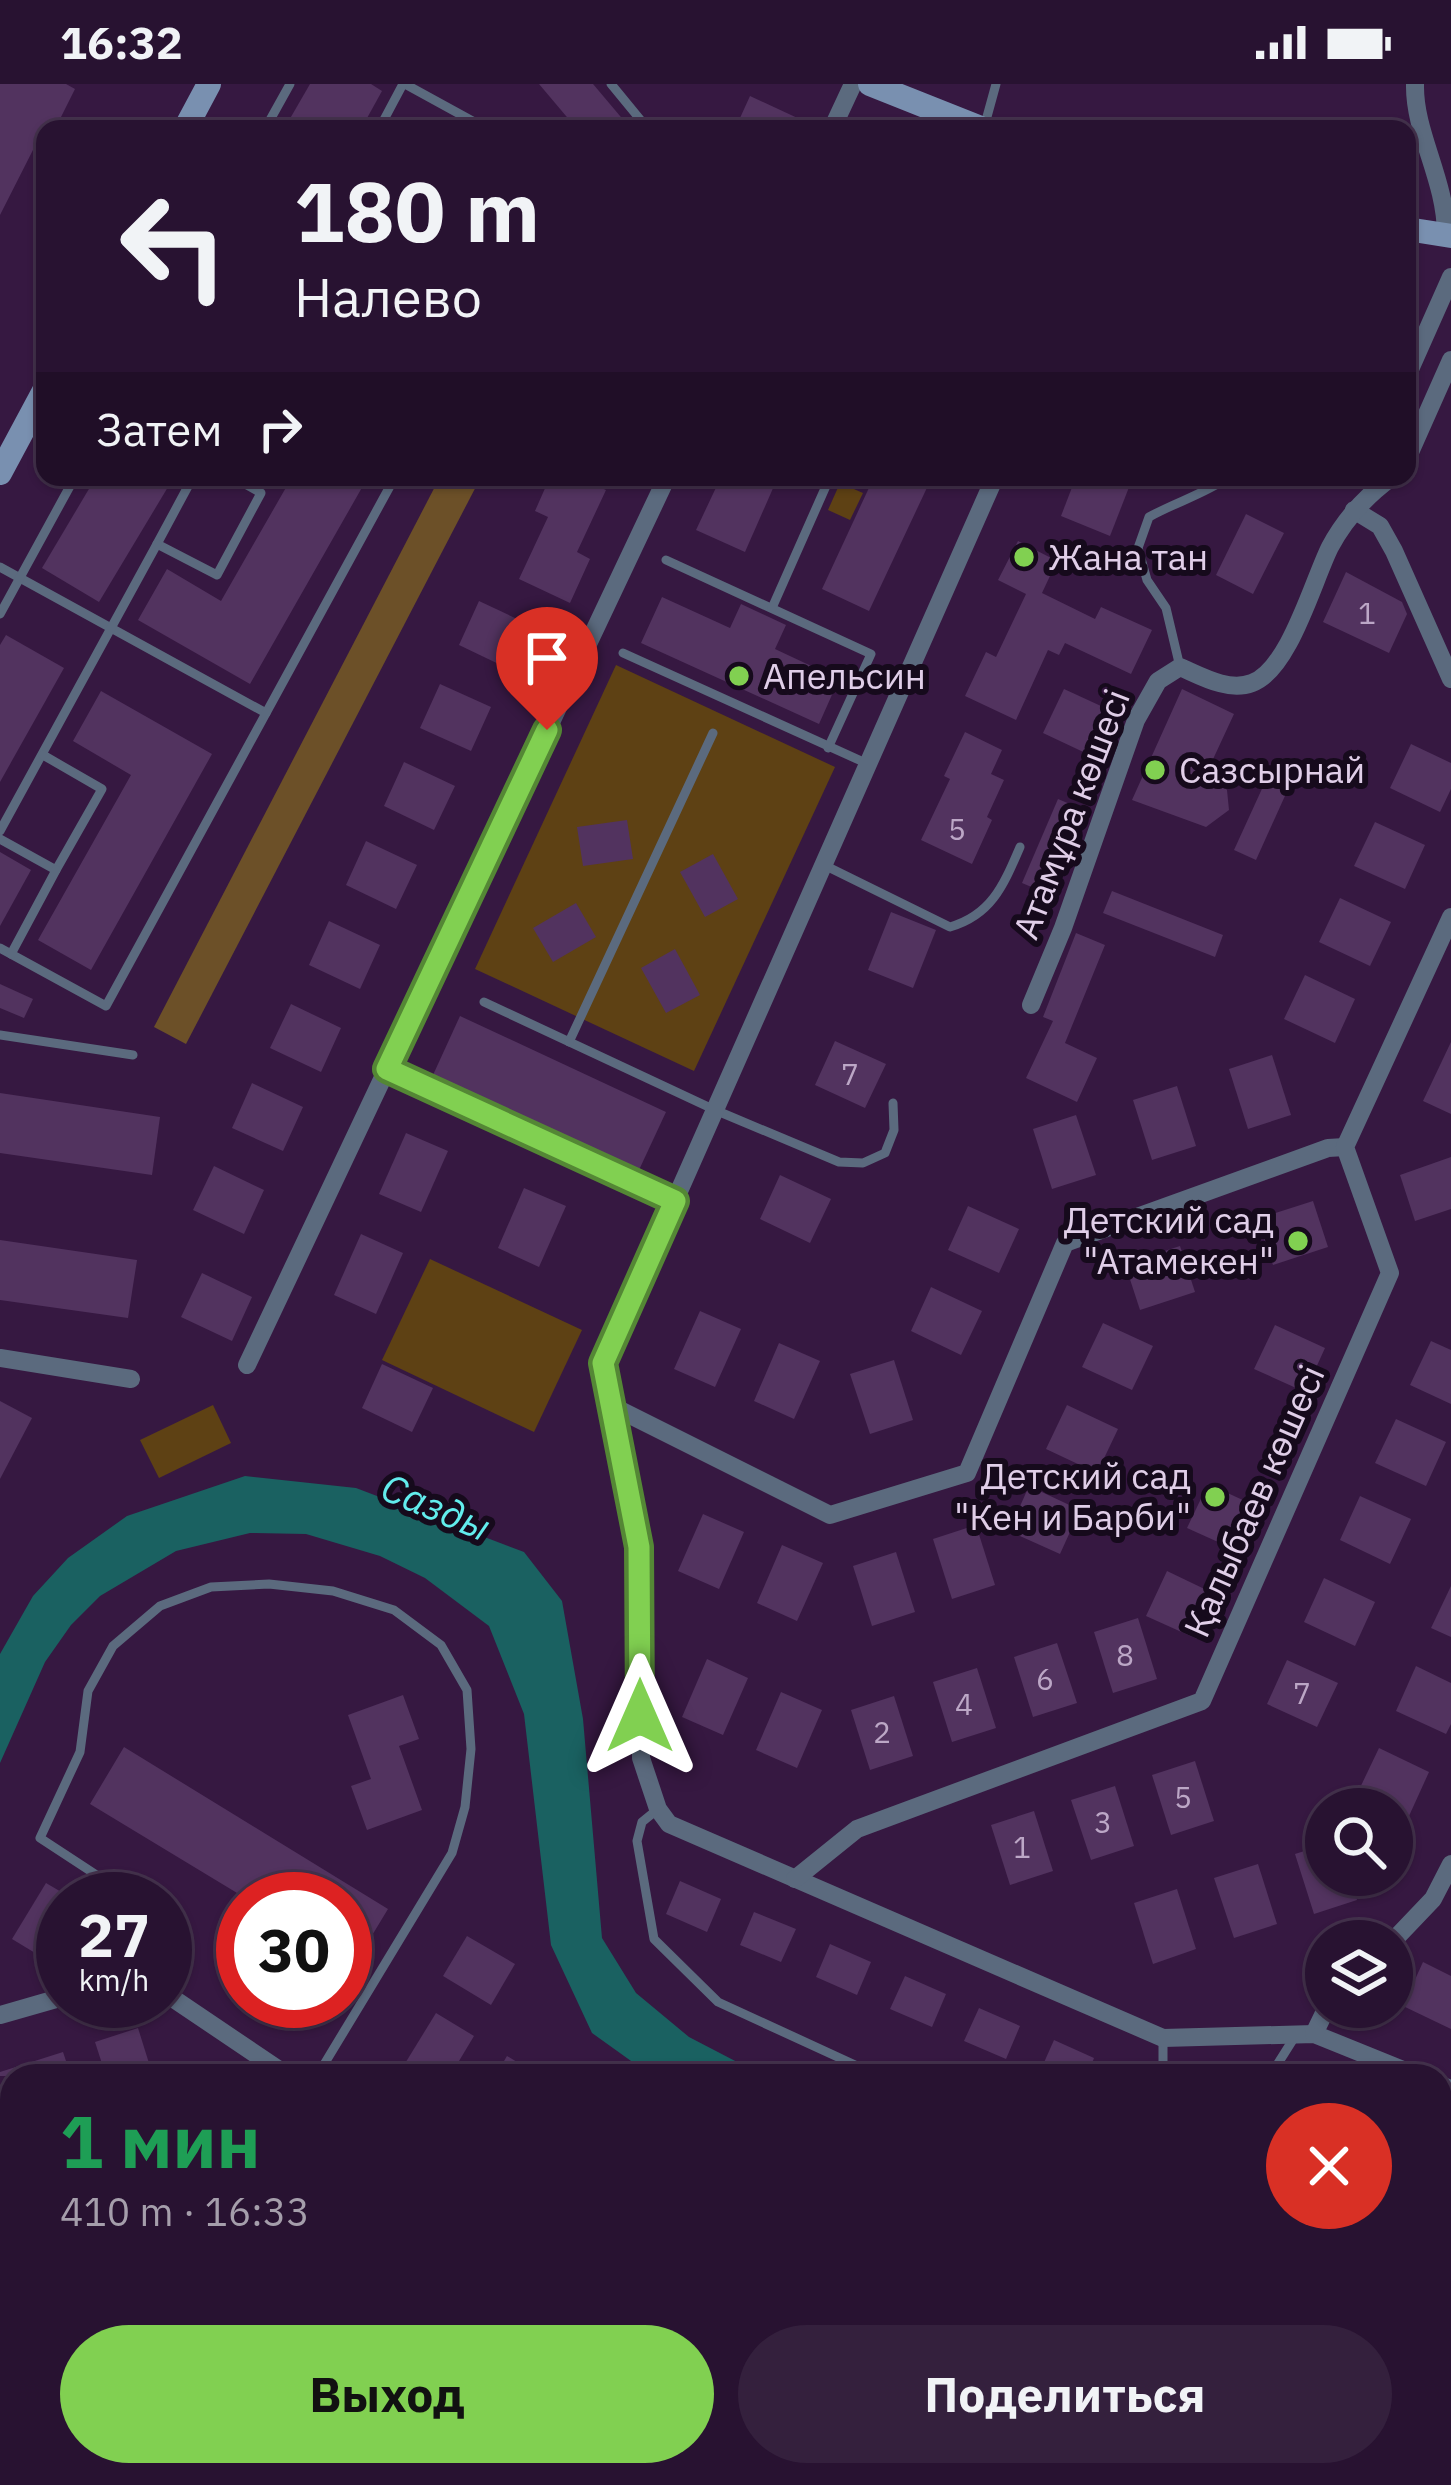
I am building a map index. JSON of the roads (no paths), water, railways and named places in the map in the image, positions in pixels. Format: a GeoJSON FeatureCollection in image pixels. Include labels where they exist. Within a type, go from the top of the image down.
{"type":"FeatureCollection","features":[{"type":"Feature","properties":{"kind":"street"},"geometry":{"type":"LineString","coordinates":[[189,120],[209,84]]}},
{"type":"Feature","properties":{"kind":"street"},"geometry":{"type":"LineString","coordinates":[[836,120],[853,84]]}},
{"type":"Feature","properties":{"kind":"street"},"geometry":{"type":"LineString","coordinates":[[870,84],[960,120]]}},
{"type":"Feature","properties":{"kind":"street"},"geometry":{"type":"LineString","coordinates":[[1415,84],[1418,116],[1442,188],[1449,236],[1416,230]]}},
{"type":"Feature","properties":{"kind":"street"},"geometry":{"type":"LineString","coordinates":[[1416,356],[1451,277]]}},
{"type":"Feature","properties":{"kind":"street"},"geometry":{"type":"LineString","coordinates":[[1416,439],[1451,360]]}},
{"type":"Feature","properties":{"kind":"street"},"geometry":{"type":"LineString","coordinates":[[0,473],[36,406]]}},
{"type":"Feature","properties":{"kind":"street"},"geometry":{"type":"LineString","coordinates":[[248,1365],[663,486]]}},
{"type":"Feature","properties":{"kind":"street"},"geometry":{"type":"LineString","coordinates":[[991,486],[603,1363],[639,1547],[641,1758],[663,1816],[795,1879],[1163,2038],[1306,2034],[1386,2064]]}},
{"type":"Feature","properties":{"kind":"street"},"geometry":{"type":"LineString","coordinates":[[1364,494],[1451,679]]}},
{"type":"Feature","properties":{"kind":"street","name":"Атамұра көшесі"},"geometry":{"type":"LineString","coordinates":[[1031,1005],[1136,720],[1158,681],[1180,667],[1225,685],[1252,683],[1277,663],[1332,544],[1364,494]]}},
{"type":"Feature","properties":{"kind":"street"},"geometry":{"type":"LineString","coordinates":[[612,1406],[830,1515],[967,1473],[1065,1243],[1328,1148],[1345,1147],[1451,916]]}},
{"type":"Feature","properties":{"kind":"street","name":"Қалыбаев көшесі"},"geometry":{"type":"LineString","coordinates":[[795,1879],[857,1829],[1202,1701],[1390,1273],[1345,1147]]}},
{"type":"Feature","properties":{"kind":"street"},"geometry":{"type":"LineString","coordinates":[[0,1358],[131,1378]]}},
{"type":"Feature","properties":{"kind":"street"},"geometry":{"type":"LineString","coordinates":[[1412,1920],[1432,1899],[1451,1864]]}},
{"type":"Feature","properties":{"kind":"street"},"geometry":{"type":"LineString","coordinates":[[0,2015],[36,2005]]}},
{"type":"Feature","properties":{"kind":"street"},"geometry":{"type":"LineString","coordinates":[[192,2012],[270,2064]]}},
{"type":"Feature","properties":{"kind":"street"},"geometry":{"type":"LineString","coordinates":[[1306,2034],[1311,2028]]}},
{"type":"Feature","properties":{"kind":"lane"},"geometry":{"type":"LineString","coordinates":[[270,120],[290,84]]}},
{"type":"Feature","properties":{"kind":"lane"},"geometry":{"type":"LineString","coordinates":[[384,120],[404,84],[470,120]]}},
{"type":"Feature","properties":{"kind":"lane"},"geometry":{"type":"LineString","coordinates":[[611,84],[641,120]]}},
{"type":"Feature","properties":{"kind":"lane"},"geometry":{"type":"LineString","coordinates":[[986,120],[996,84]]}},
{"type":"Feature","properties":{"kind":"lane"},"geometry":{"type":"LineString","coordinates":[[0,614],[70,486]]}},
{"type":"Feature","properties":{"kind":"lane"},"geometry":{"type":"LineString","coordinates":[[56,871],[0,835],[188,486]]}},
{"type":"Feature","properties":{"kind":"lane"},"geometry":{"type":"LineString","coordinates":[[249,486],[261,493]]}},
{"type":"Feature","properties":{"kind":"lane"},"geometry":{"type":"LineString","coordinates":[[158,544],[217,575],[265,486]]}},
{"type":"Feature","properties":{"kind":"lane"},"geometry":{"type":"LineString","coordinates":[[43,755],[101,789],[5,951],[106,1006],[389,486]]}},
{"type":"Feature","properties":{"kind":"lane"},"geometry":{"type":"LineString","coordinates":[[772,608],[826,486]]}},
{"type":"Feature","properties":{"kind":"lane"},"geometry":{"type":"LineString","coordinates":[[1180,667],[1166,608],[1147,580],[1138,548],[1149,517],[1215,486]]}},
{"type":"Feature","properties":{"kind":"lane"},"geometry":{"type":"LineString","coordinates":[[666,560],[871,654],[828,748]]}},
{"type":"Feature","properties":{"kind":"lane"},"geometry":{"type":"LineString","coordinates":[[0,567],[266,713]]}},
{"type":"Feature","properties":{"kind":"lane"},"geometry":{"type":"LineString","coordinates":[[623,653],[868,764]]}},
{"type":"Feature","properties":{"kind":"lane"},"geometry":{"type":"LineString","coordinates":[[569,1042],[713,733]]}},
{"type":"Feature","properties":{"kind":"lane"},"geometry":{"type":"LineString","coordinates":[[824,865],[950,927],[969,922],[994,902],[1019,847]]}},
{"type":"Feature","properties":{"kind":"lane"},"geometry":{"type":"LineString","coordinates":[[484,1002],[839,1162],[863,1162],[885,1153],[894,1130],[893,1103]]}},
{"type":"Feature","properties":{"kind":"lane"},"geometry":{"type":"LineString","coordinates":[[0,1035],[133,1055]]}},
{"type":"Feature","properties":{"kind":"lane"},"geometry":{"type":"LineString","coordinates":[[387,1069],[675,1201]]}},
{"type":"Feature","properties":{"kind":"lane"},"geometry":{"type":"LineString","coordinates":[[92,1872],[40,1838],[80,1752],[88,1691],[113,1646],[160,1606],[211,1587],[269,1584],[333,1591],[394,1610],[441,1645],[467,1690],[471,1749],[465,1807],[452,1853],[324,2064]]}},
{"type":"Feature","properties":{"kind":"lane"},"geometry":{"type":"LineString","coordinates":[[663,1816],[642,1822],[637,1841],[654,1940],[718,2002],[853,2064]]}},
{"type":"Feature","properties":{"kind":"lane"},"geometry":{"type":"LineString","coordinates":[[1280,2064],[1306,2034]]}},
{"type":"Feature","properties":{"kind":"lane"},"geometry":{"type":"LineString","coordinates":[[1162,2063],[1163,2038]]}},
{"type":"Feature","properties":{"kind":"place","name":"Жана тан"},"geometry":{"type":"Point","coordinates":[1024,557]}},
{"type":"Feature","properties":{"kind":"place","name":"Апельсин"},"geometry":{"type":"Point","coordinates":[739,676]}},
{"type":"Feature","properties":{"kind":"place","name":"Сазсырнай"},"geometry":{"type":"Point","coordinates":[1155,770]}},
{"type":"Feature","properties":{"kind":"place","name":"Детский сад \"Атамекен\""},"geometry":{"type":"Point","coordinates":[1298,1241]}},
{"type":"Feature","properties":{"kind":"place","name":"Детский сад \"Кен и Барби\""},"geometry":{"type":"Point","coordinates":[1215,1497]}},
{"type":"Feature","properties":{"kind":"water label","name":"Сазды"},"geometry":{"type":"Point","coordinates":[436,1507]}}]}
